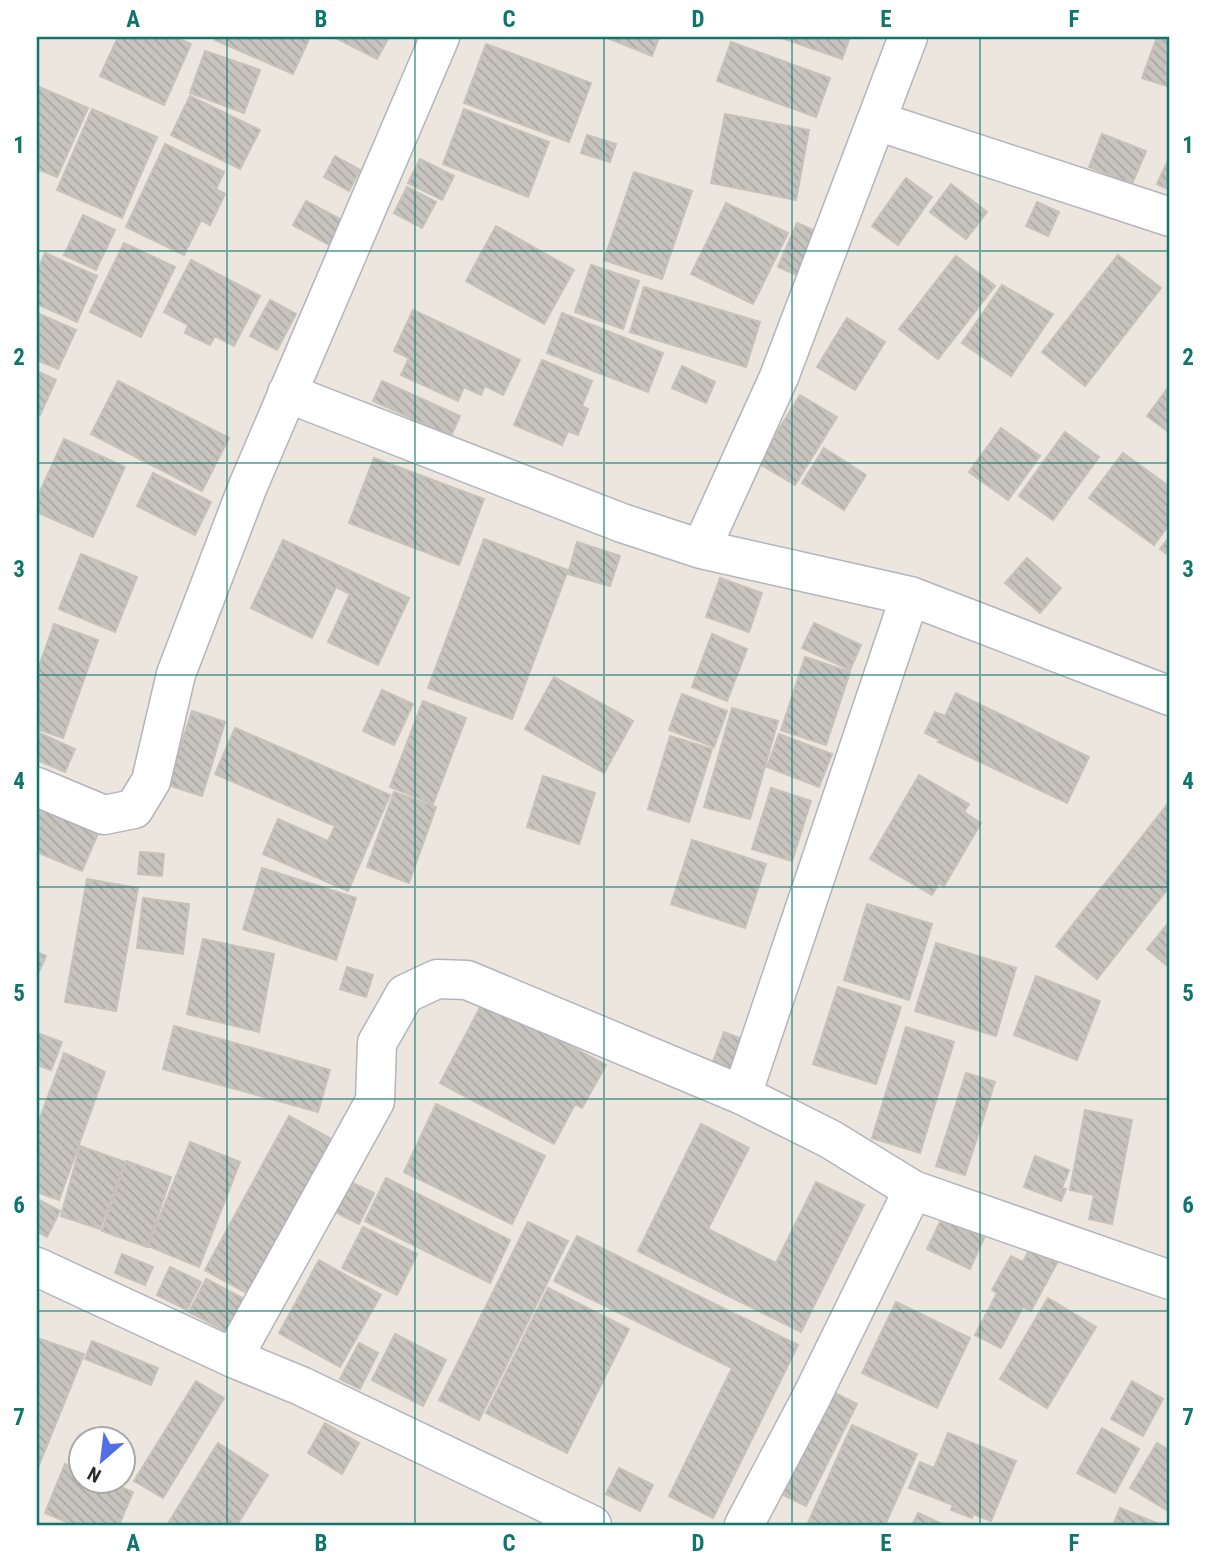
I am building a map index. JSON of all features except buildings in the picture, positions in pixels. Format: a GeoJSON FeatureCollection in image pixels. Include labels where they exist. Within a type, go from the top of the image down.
{"type":"FeatureCollection","features":[{"type":"Feature","properties":{"kind":"street"},"geometry":{"type":"LineString","coordinates":[[37,787],[104,815],[134,809],[151,781],[176,674],[247,486],[440,37]]}},
{"type":"Feature","properties":{"kind":"street"},"geometry":{"type":"LineString","coordinates":[[701,549],[779,377],[908,37]]}},
{"type":"Feature","properties":{"kind":"street"},"geometry":{"type":"LineString","coordinates":[[877,121],[1170,217]]}},
{"type":"Feature","properties":{"kind":"street"},"geometry":{"type":"LineString","coordinates":[[287,393],[622,523],[701,549],[910,596],[1170,696]]}},
{"type":"Feature","properties":{"kind":"street"},"geometry":{"type":"LineString","coordinates":[[741,1095],[910,596]]}},
{"type":"Feature","properties":{"kind":"street"},"geometry":{"type":"LineString","coordinates":[[233,1358],[375,1101],[377,1043],[405,995],[438,979],[467,980],[741,1095],[830,1139],[913,1190],[1170,1280]]}},
{"type":"Feature","properties":{"kind":"street"},"geometry":{"type":"LineString","coordinates":[[744,1525],[913,1190]]}},
{"type":"Feature","properties":{"kind":"street"},"geometry":{"type":"LineString","coordinates":[[37,1268],[301,1387],[592,1525]]}}]}
